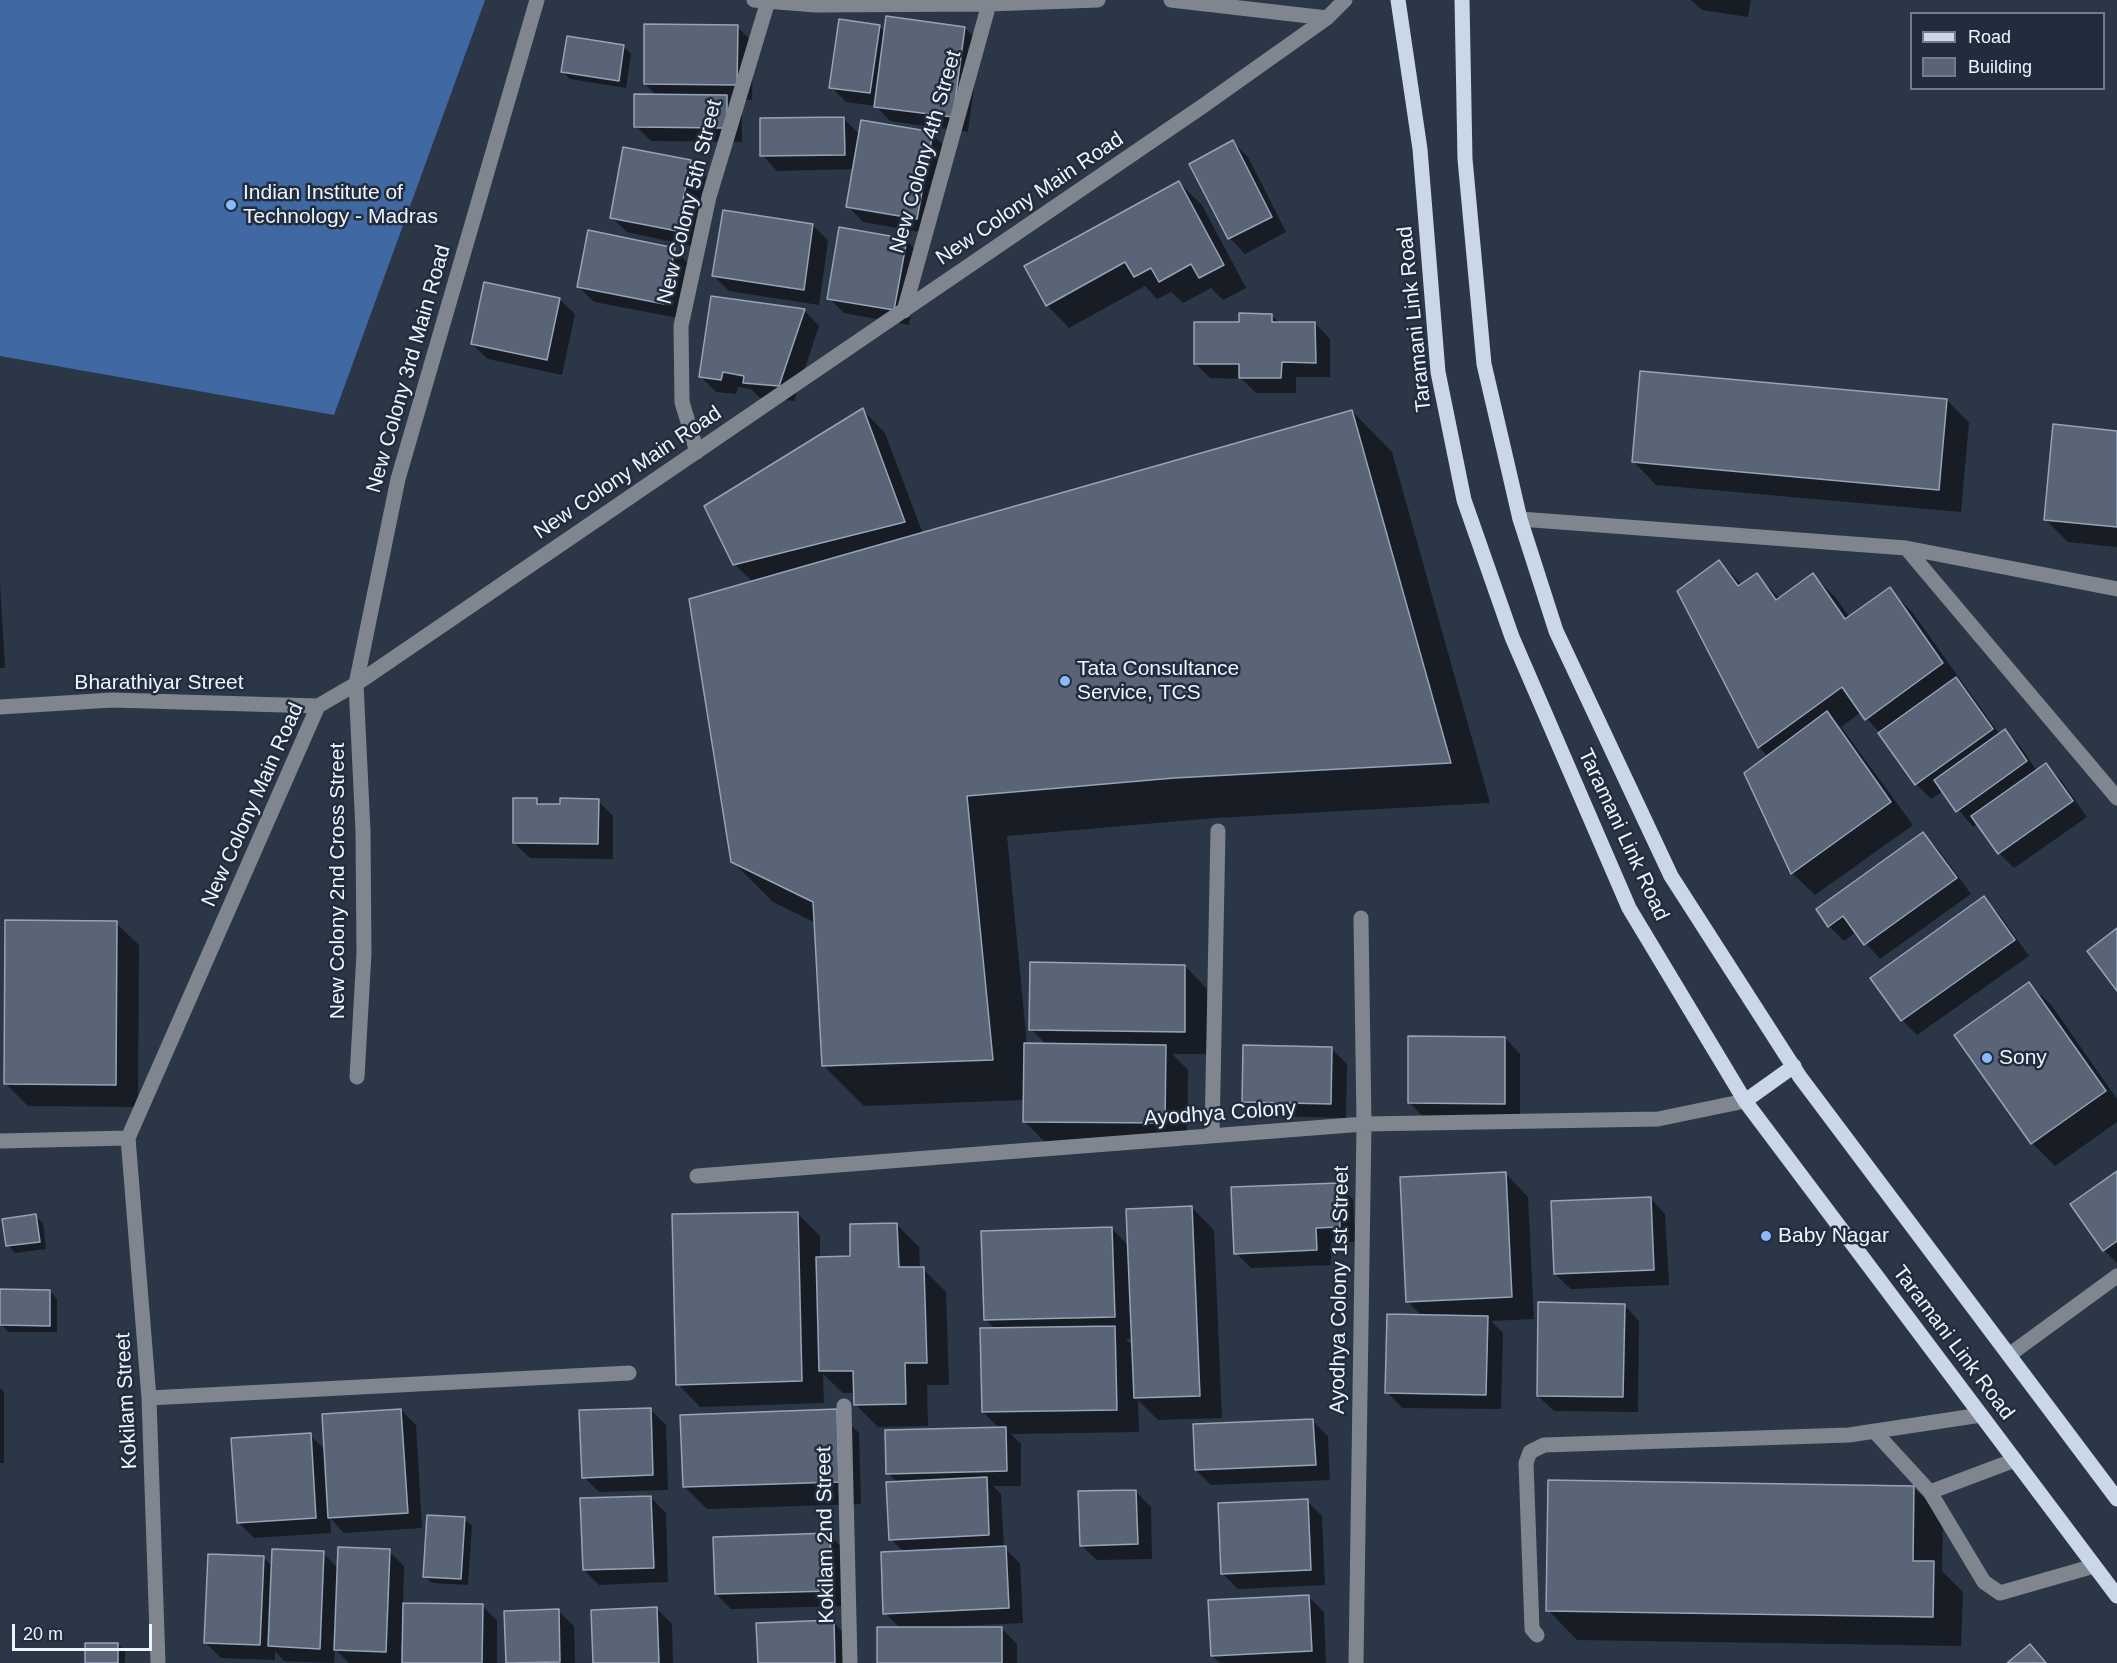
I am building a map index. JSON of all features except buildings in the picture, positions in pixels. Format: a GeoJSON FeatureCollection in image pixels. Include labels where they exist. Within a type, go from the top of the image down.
{"type":"FeatureCollection","features":[{"type":"Feature","properties":{"kind":"main road","name":"Taramani Link Road"},"geometry":{"type":"LineString","coordinates":[[1398,0],[1420,149],[1438,372],[1464,500],[1512,637],[1629,908],[1745,1101],[2117,1596]]}},
{"type":"Feature","properties":{"kind":"main road","name":"Taramani Link Road"},"geometry":{"type":"LineString","coordinates":[[1462,0],[1465,159],[1484,364],[1520,519],[1556,631],[1671,876],[1794,1066],[2117,1499]]}},
{"type":"Feature","properties":{"kind":"main road"},"geometry":{"type":"LineString","coordinates":[[1745,1101],[1794,1066]]}},
{"type":"Feature","properties":{"kind":"street","name":"New Colony 3rd Main Road"},"geometry":{"type":"LineString","coordinates":[[356,684],[398,479],[537,0]]}},
{"type":"Feature","properties":{"kind":"street"},"geometry":{"type":"LineString","coordinates":[[761,1],[989,4],[1098,0]]}},
{"type":"Feature","properties":{"kind":"street"},"geometry":{"type":"LineString","coordinates":[[1171,0],[1327,18]]}},
{"type":"Feature","properties":{"kind":"street","name":"New Colony Main Road"},"geometry":{"type":"LineString","coordinates":[[128,1138],[318,706],[356,684],[904,311],[1327,18],[1345,0]]}},
{"type":"Feature","properties":{"kind":"street","name":"New Colony 5th Street"},"geometry":{"type":"LineString","coordinates":[[697,452],[682,402],[681,326],[709,197],[761,1]]}},
{"type":"Feature","properties":{"kind":"street","name":"New Colony 4th Street"},"geometry":{"type":"LineString","coordinates":[[904,311],[989,4]]}},
{"type":"Feature","properties":{"kind":"street"},"geometry":{"type":"LineString","coordinates":[[1520,519],[1906,548],[2117,589]]}},
{"type":"Feature","properties":{"kind":"street"},"geometry":{"type":"LineString","coordinates":[[1906,548],[2117,798]]}},
{"type":"Feature","properties":{"kind":"street","name":"New Colony 2nd Cross Street"},"geometry":{"type":"LineString","coordinates":[[356,684],[363,831],[364,931],[357,1077]]}},
{"type":"Feature","properties":{"kind":"street","name":"Bharathiyar Street"},"geometry":{"type":"LineString","coordinates":[[0,707],[112,700],[318,706]]}},
{"type":"Feature","properties":{"kind":"street"},"geometry":{"type":"LineString","coordinates":[[1212,1135],[1218,831]]}},
{"type":"Feature","properties":{"kind":"street","name":"Ayodhya Colony 1st Street"},"geometry":{"type":"LineString","coordinates":[[1356,1663],[1364,1124],[1361,918]]}},
{"type":"Feature","properties":{"kind":"street","name":"Ayodhya Colony"},"geometry":{"type":"LineString","coordinates":[[697,1176],[1364,1124],[1658,1119],[1745,1101]]}},
{"type":"Feature","properties":{"kind":"street"},"geometry":{"type":"LineString","coordinates":[[0,1141],[128,1138]]}},
{"type":"Feature","properties":{"kind":"street","name":"Kokilam Street"},"geometry":{"type":"LineString","coordinates":[[128,1138],[149,1398],[158,1663]]}},
{"type":"Feature","properties":{"kind":"street"},"geometry":{"type":"LineString","coordinates":[[2009,1355],[2117,1276]]}},
{"type":"Feature","properties":{"kind":"street"},"geometry":{"type":"LineString","coordinates":[[149,1398],[629,1373]]}},
{"type":"Feature","properties":{"kind":"street","name":"Kokilam 2nd Street"},"geometry":{"type":"LineString","coordinates":[[844,1406],[850,1663]]}},
{"type":"Feature","properties":{"kind":"street"},"geometry":{"type":"LineString","coordinates":[[1537,1635],[1532,1629],[1531,1617],[1526,1462],[1530,1452],[1544,1445],[1849,1435],[1981,1415]]}},
{"type":"Feature","properties":{"kind":"street"},"geometry":{"type":"LineString","coordinates":[[1874,1431],[1930,1492],[1984,1582],[1991,1589],[2000,1593],[2094,1566]]}},
{"type":"Feature","properties":{"kind":"street"},"geometry":{"type":"LineString","coordinates":[[1930,1492],[2015,1460]]}},
{"type":"Feature","properties":{"kind":"shaded area","name":"Indian Institute of Technology - Madras"},"geometry":{"type":"Polygon","coordinates":[[[0,0],[485,0],[334,415],[0,356],[0,0]]]}},
{"type":"Feature","properties":{"kind":"place","name":"Indian Institute of Technology - Madras"},"geometry":{"type":"Point","coordinates":[231,205]}},
{"type":"Feature","properties":{"kind":"place","name":"Tata Consultance Service, TCS"},"geometry":{"type":"Point","coordinates":[1065,681]}},
{"type":"Feature","properties":{"kind":"place","name":"Sony"},"geometry":{"type":"Point","coordinates":[1987,1058]}},
{"type":"Feature","properties":{"kind":"place","name":"Baby Nagar"},"geometry":{"type":"Point","coordinates":[1766,1236]}}]}
